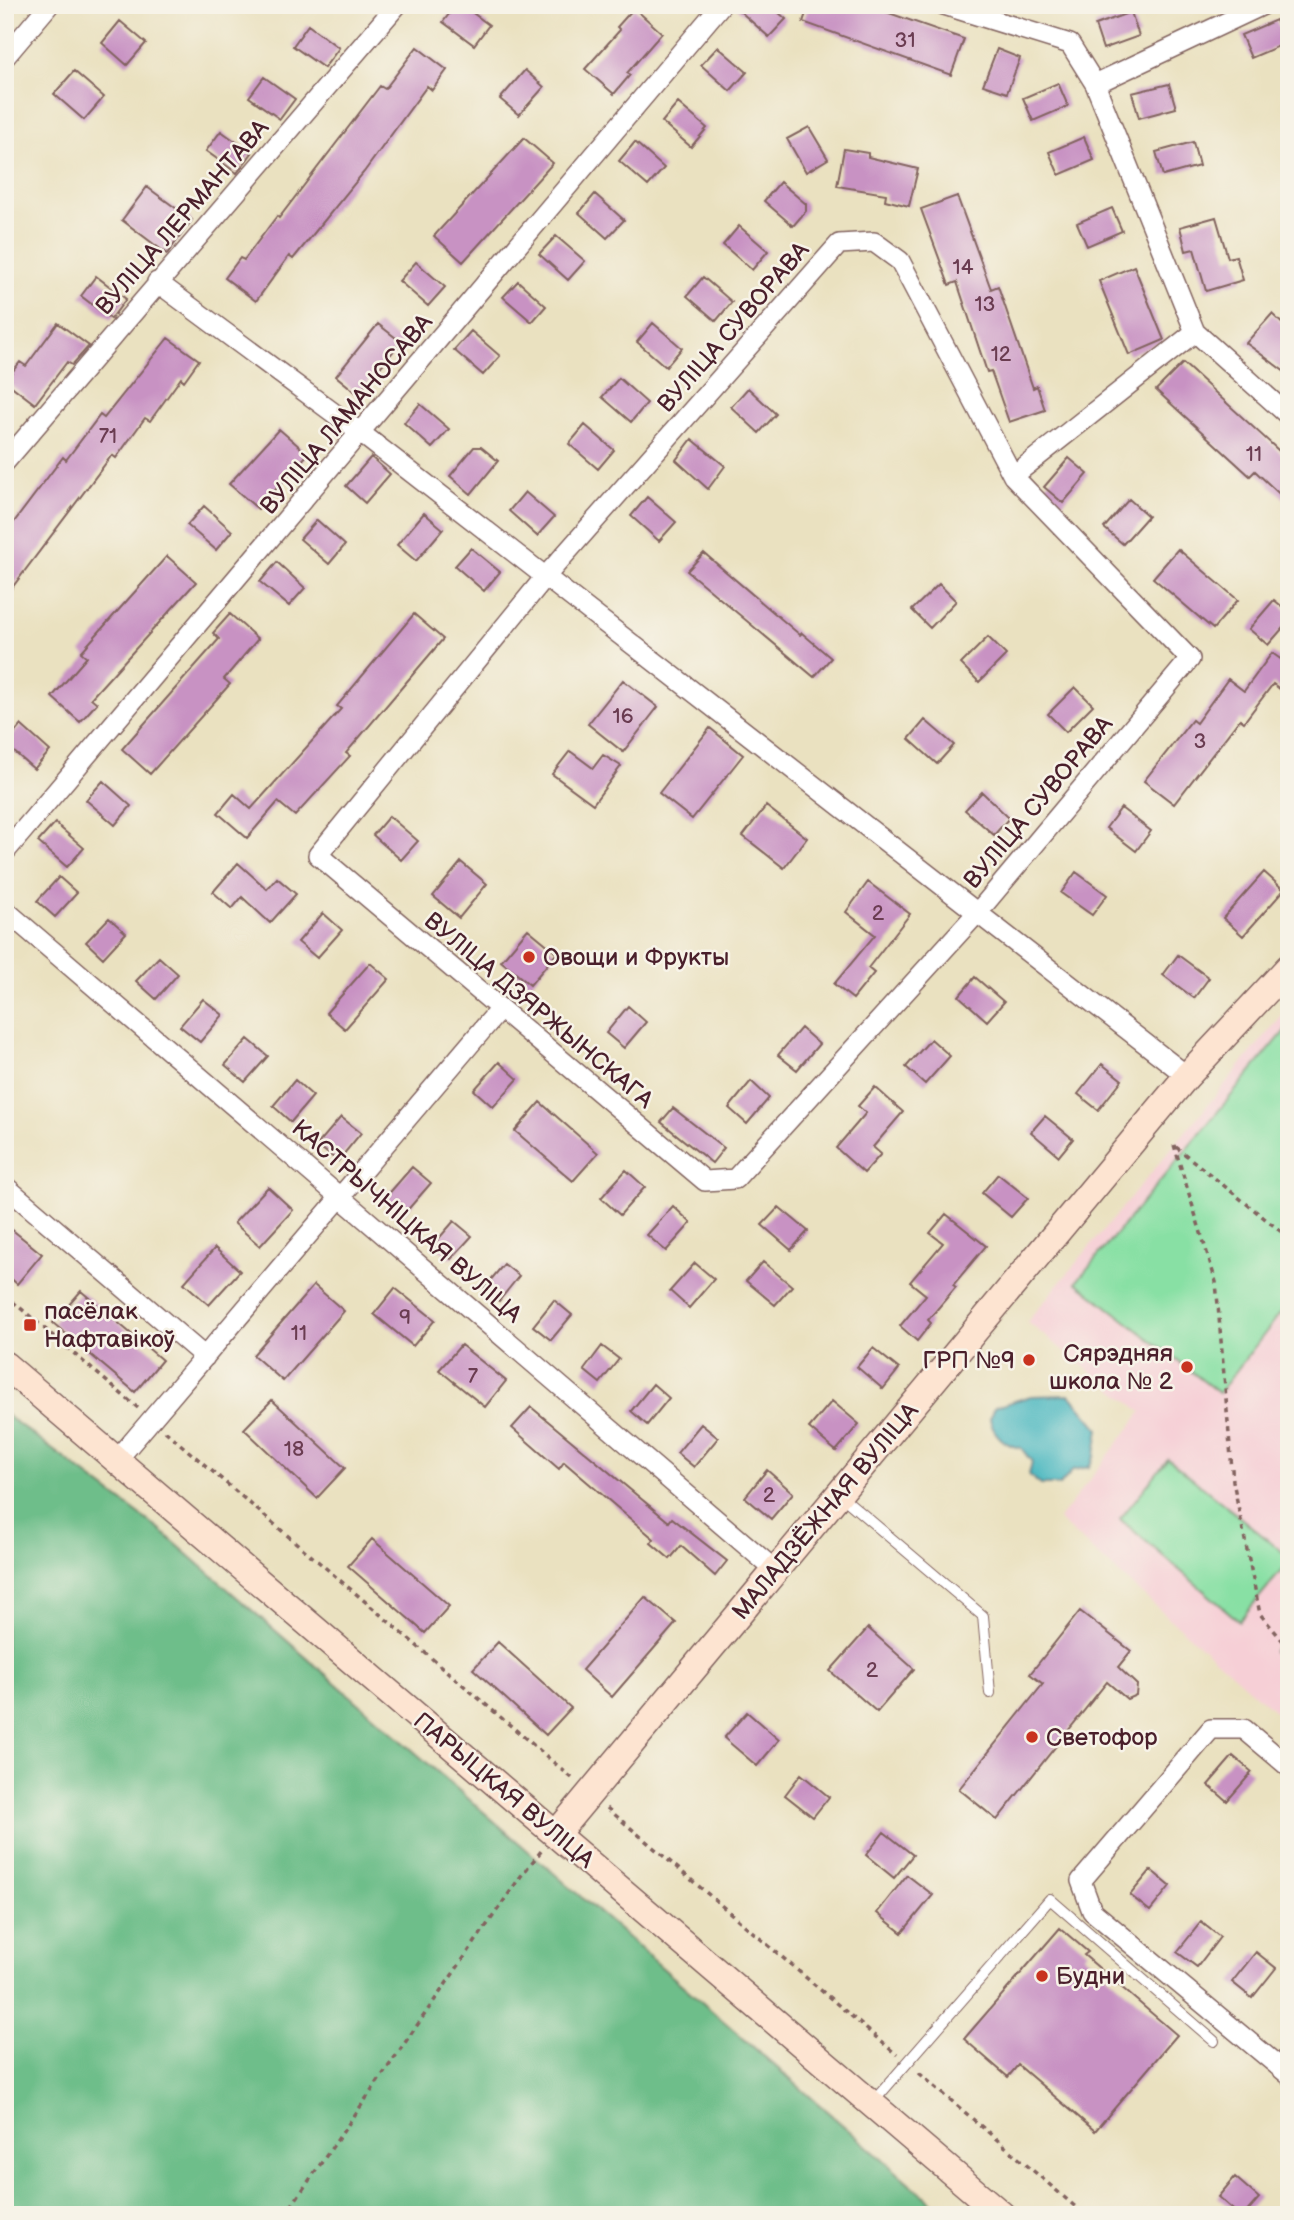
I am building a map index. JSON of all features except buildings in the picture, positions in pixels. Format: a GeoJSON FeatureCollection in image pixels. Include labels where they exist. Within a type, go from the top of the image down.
{"type":"FeatureCollection","features":[{"type":"Feature","properties":{"kind":"main road","name":"МАЛАДЗЁЖНАЯ ВУЛІЦА"},"geometry":{"type":"LineString","coordinates":[[556,1834],[1188,1076],[1289,967]]}},
{"type":"Feature","properties":{"kind":"main road","name":"ПАРЫЦКАЯ ВУЛІЦА"},"geometry":{"type":"LineString","coordinates":[[5,1365],[1002,2215]]}},
{"type":"Feature","properties":{"kind":"street"},"geometry":{"type":"LineString","coordinates":[[5,57],[49,5]]}},
{"type":"Feature","properties":{"kind":"street","name":"ВУЛІЦА ЛЕРМАНТАВА"},"geometry":{"type":"LineString","coordinates":[[5,462],[397,5]]}},
{"type":"Feature","properties":{"kind":"street","name":"ВУЛІЦА ЛАМАНОСАВА"},"geometry":{"type":"LineString","coordinates":[[5,852],[362,434],[721,5]]}},
{"type":"Feature","properties":{"kind":"street"},"geometry":{"type":"LineString","coordinates":[[944,5],[1070,44],[1096,84],[1195,332],[1289,416]]}},
{"type":"Feature","properties":{"kind":"street"},"geometry":{"type":"LineString","coordinates":[[1096,84],[1263,5]]}},
{"type":"Feature","properties":{"kind":"street","name":"ВУЛІЦА СУВОРАВА"},"geometry":{"type":"LineString","coordinates":[[978,912],[1189,659],[1013,476],[900,261],[874,242],[839,244],[545,577],[1188,1076]]}},
{"type":"Feature","properties":{"kind":"street"},"geometry":{"type":"LineString","coordinates":[[157,282],[362,434],[545,577]]}},
{"type":"Feature","properties":{"kind":"street"},"geometry":{"type":"LineString","coordinates":[[1013,476],[1195,332]]}},
{"type":"Feature","properties":{"kind":"street","name":"ВУЛІЦА ДЗЯРЖЫНСКАГА"},"geometry":{"type":"LineString","coordinates":[[545,577],[318,855],[705,1181],[735,1179],[978,912]]}},
{"type":"Feature","properties":{"kind":"street","name":"КАСТРЫЧНІЦКАЯ ВУЛІЦА"},"geometry":{"type":"LineString","coordinates":[[5,910],[776,1571]]}},
{"type":"Feature","properties":{"kind":"street"},"geometry":{"type":"LineString","coordinates":[[117,1460],[500,1009]]}},
{"type":"Feature","properties":{"kind":"street"},"geometry":{"type":"LineString","coordinates":[[5,1186],[205,1357]]}},
{"type":"Feature","properties":{"kind":"street"},"geometry":{"type":"LineString","coordinates":[[1289,1766],[1244,1729],[1211,1729],[1080,1881],[1092,1911],[1289,2076]]}},
{"type":"Feature","properties":{"kind":"lane"},"geometry":{"type":"LineString","coordinates":[[840,1495],[983,1616],[990,1693]]}},
{"type":"Feature","properties":{"kind":"lane"},"geometry":{"type":"LineString","coordinates":[[872,2104],[1050,1899],[1214,2041]]}},
{"type":"Feature","properties":{"kind":"path"},"geometry":{"type":"LineString","coordinates":[[1289,1238],[1174,1145],[1216,1282],[1233,1480],[1260,1614],[1289,1648]]}},
{"type":"Feature","properties":{"kind":"path"},"geometry":{"type":"LineString","coordinates":[[5,1295],[1086,2215]]}},
{"type":"Feature","properties":{"kind":"path"},"geometry":{"type":"LineString","coordinates":[[285,2215],[536,1858]]}},
{"type":"Feature","properties":{"kind":"shaded area","name":"Сярэдняя школа № 2"},"geometry":{"type":"Polygon","coordinates":[[[1289,1007],[1289,1724],[1058,1520],[1142,1412],[1027,1322],[1289,1007]]]}},
{"type":"Feature","properties":{"kind":"green space"},"geometry":{"type":"Polygon","coordinates":[[[1289,1026],[1289,1302],[1219,1393],[1076,1282],[1289,1026]]]}},
{"type":"Feature","properties":{"kind":"green space"},"geometry":{"type":"Polygon","coordinates":[[[5,1414],[160,1530],[946,2215],[5,2215],[5,1414]]]}},
{"type":"Feature","properties":{"kind":"green space"},"geometry":{"type":"Polygon","coordinates":[[[1168,1459],[1289,1557],[1289,1562],[1239,1621],[1120,1519],[1168,1459]]]}},
{"type":"Feature","properties":{"kind":"green space"},"geometry":{"type":"Polygon","coordinates":[[[1289,1634],[1289,1666],[1273,1651],[1289,1634]]]}},
{"type":"Feature","properties":{"kind":"water"},"geometry":{"type":"Polygon","coordinates":[[[1070,1395],[1099,1429],[1095,1455],[1089,1467],[1073,1470],[1060,1485],[1041,1485],[1029,1475],[1032,1462],[1021,1448],[1010,1445],[1001,1438],[990,1418],[995,1407],[1031,1396],[1070,1395]]]}},
{"type":"Feature","properties":{"kind":"place","name":"Овощи и Фрукты"},"geometry":{"type":"Point","coordinates":[529,957]}},
{"type":"Feature","properties":{"kind":"place","name":"пасёлак Нафтавікоў"},"geometry":{"type":"Point","coordinates":[30,1325]}},
{"type":"Feature","properties":{"kind":"place","name":"ГРП №9"},"geometry":{"type":"Point","coordinates":[1029,1360]}},
{"type":"Feature","properties":{"kind":"place","name":"Сярэдняя школа № 2"},"geometry":{"type":"Point","coordinates":[1187,1367]}},
{"type":"Feature","properties":{"kind":"place","name":"Светофор"},"geometry":{"type":"Point","coordinates":[1032,1737]}},
{"type":"Feature","properties":{"kind":"place","name":"Будни"},"geometry":{"type":"Point","coordinates":[1042,1976]}}]}
